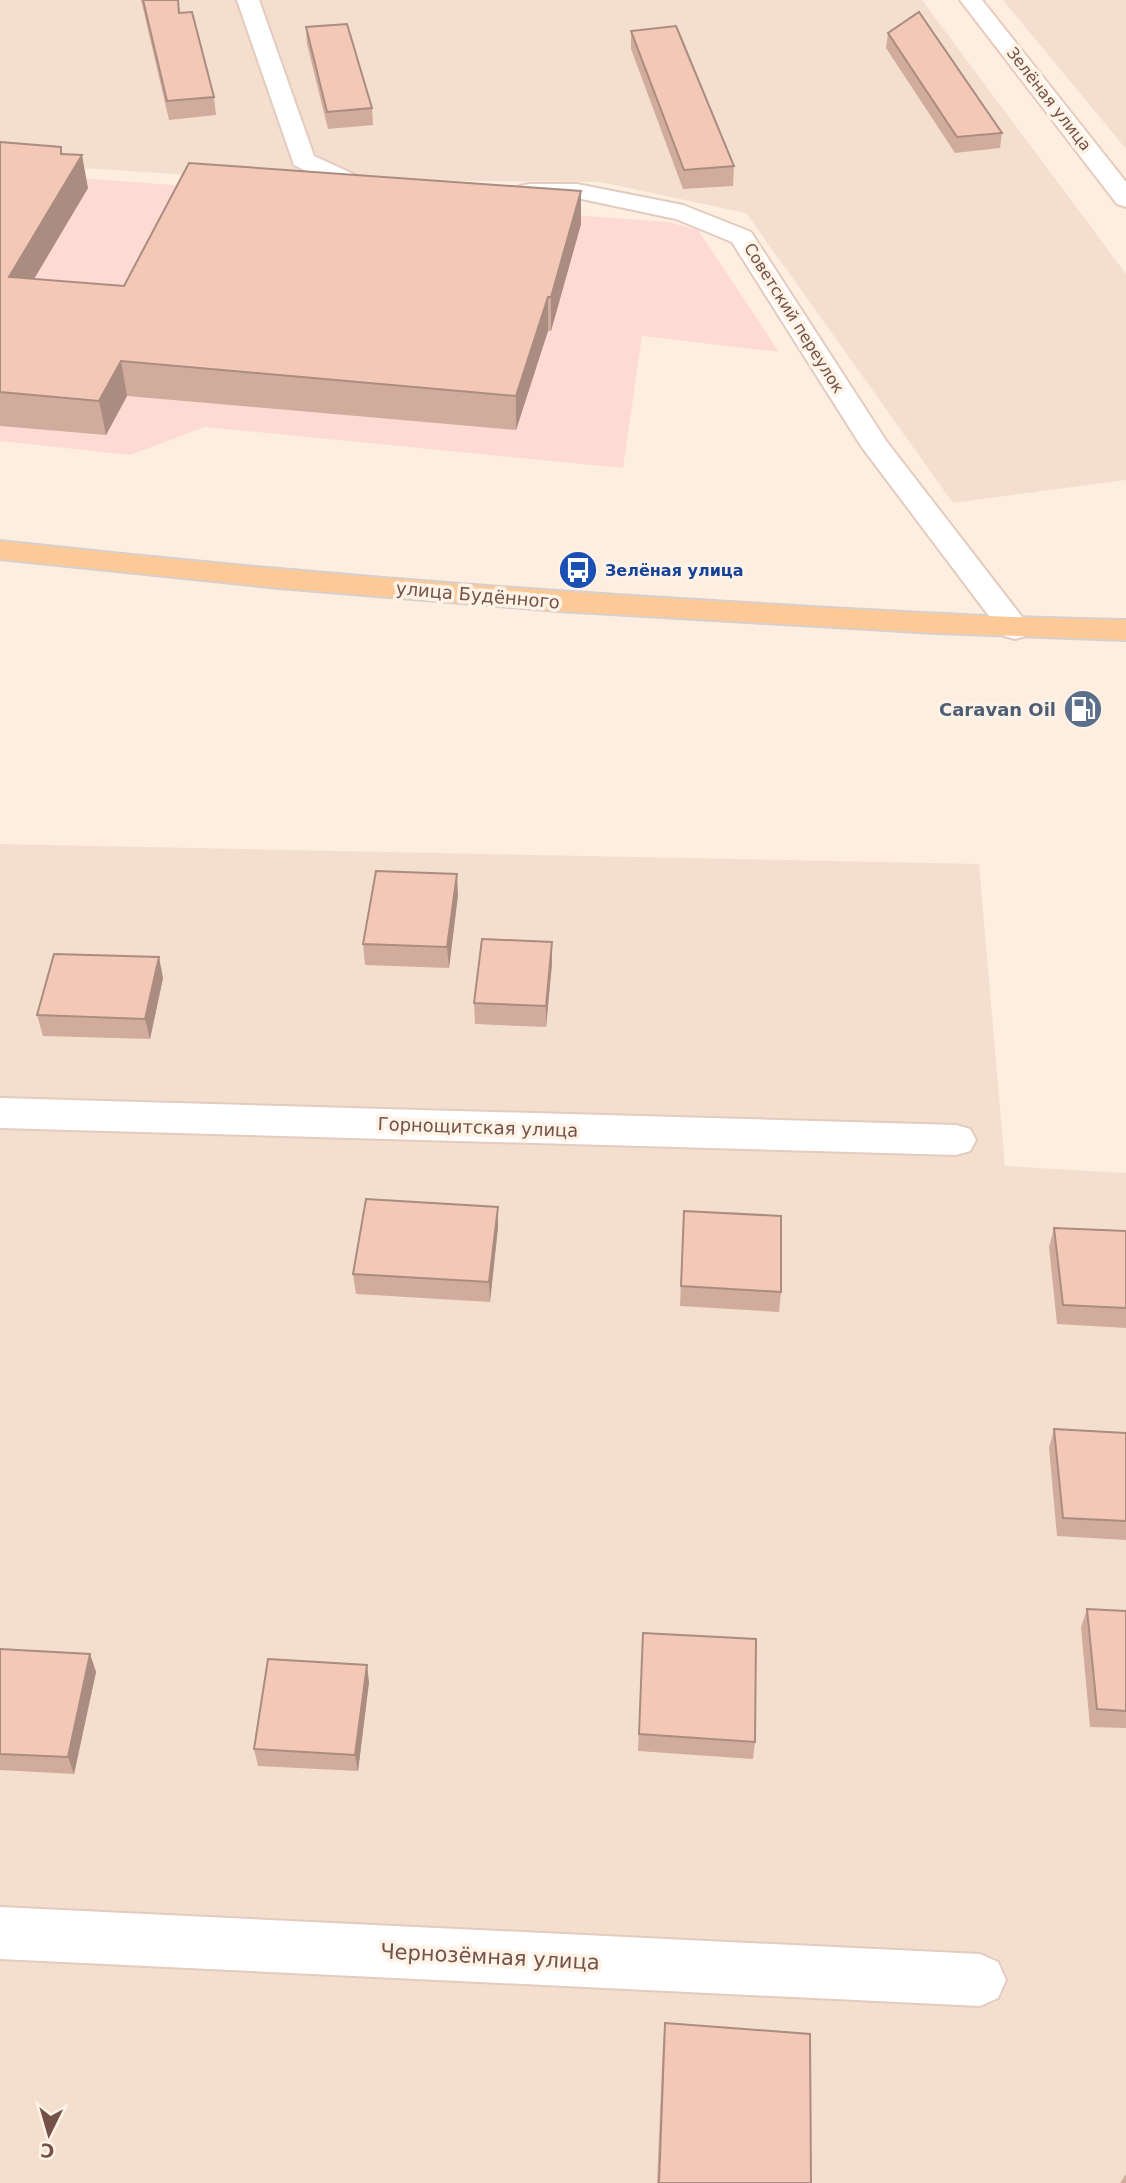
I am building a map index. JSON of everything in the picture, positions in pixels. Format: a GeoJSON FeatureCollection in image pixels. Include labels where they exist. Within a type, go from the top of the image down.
{"type":"FeatureCollection","features":[{"type":"Feature","properties":{"kind":"main road","name":"улица Будённого"},"geometry":{"type":"LineString","coordinates":[[0,550],[144,566],[575,603],[1015,629],[1126,629]]}},
{"type":"Feature","properties":{"kind":"street"},"geometry":{"type":"LineString","coordinates":[[248,0],[303,160],[367,189],[406,190]]}},
{"type":"Feature","properties":{"kind":"street","name":"Зелёная улица"},"geometry":{"type":"LineString","coordinates":[[971,0],[1126,199]]}},
{"type":"Feature","properties":{"kind":"street","name":"Советский переулок"},"geometry":{"type":"LineString","coordinates":[[498,191],[578,191],[683,213],[742,237],[875,446],[1015,629]]}},
{"type":"Feature","properties":{"kind":"street","name":"Горнощитская улица"},"geometry":{"type":"LineString","coordinates":[[0,1114],[956,1140]]}},
{"type":"Feature","properties":{"kind":"street","name":"Чернозёмная улица"},"geometry":{"type":"LineString","coordinates":[[0,1933],[980,1980]]}},
{"type":"Feature","properties":{"kind":"shaded area"},"geometry":{"type":"Polygon","coordinates":[[[0,0],[922,0],[1126,274],[1126,480],[953,503],[746,213],[600,182],[255,179],[0,163],[0,0]]]}},
{"type":"Feature","properties":{"kind":"shaded area"},"geometry":{"type":"Polygon","coordinates":[[[1003,0],[1126,0],[1126,149],[1003,0]]]}},
{"type":"Feature","properties":{"kind":"shaded area"},"geometry":{"type":"Polygon","coordinates":[[[0,172],[668,222],[698,230],[779,352],[642,336],[623,468],[205,427],[130,455],[0,441],[0,172]]]}},
{"type":"Feature","properties":{"kind":"shaded area"},"geometry":{"type":"Polygon","coordinates":[[[0,844],[979,864],[1005,1166],[1126,1173],[1126,2183],[0,2183],[0,844]]]}},
{"type":"Feature","properties":{"kind":"building"},"geometry":{"type":"Polygon","coordinates":[[[143,0],[178,0],[179,13],[192,12],[214,97],[167,101],[143,0]]]}},
{"type":"Feature","properties":{"kind":"building"},"geometry":{"type":"Polygon","coordinates":[[[919,12],[1002,133],[957,137],[888,33],[919,12]]]}},
{"type":"Feature","properties":{"kind":"building"},"geometry":{"type":"Polygon","coordinates":[[[347,24],[372,108],[327,112],[306,27],[347,24]]]}},
{"type":"Feature","properties":{"kind":"building"},"geometry":{"type":"Polygon","coordinates":[[[676,26],[734,166],[684,170],[631,31],[676,26]]]}},
{"type":"Feature","properties":{"kind":"building"},"geometry":{"type":"Polygon","coordinates":[[[0,142],[61,147],[61,154],[82,155],[9,277],[124,286],[189,163],[581,191],[551,297],[548,297],[516,396],[121,361],[99,401],[0,392],[0,142]]]}},
{"type":"Feature","properties":{"kind":"building"},"geometry":{"type":"Polygon","coordinates":[[[376,871],[457,874],[447,947],[363,944],[376,871]]]}},
{"type":"Feature","properties":{"kind":"building"},"geometry":{"type":"Polygon","coordinates":[[[482,939],[552,942],[546,1006],[474,1003],[482,939]]]}},
{"type":"Feature","properties":{"kind":"building"},"geometry":{"type":"Polygon","coordinates":[[[54,954],[159,957],[145,1019],[37,1015],[54,954]]]}},
{"type":"Feature","properties":{"kind":"building"},"geometry":{"type":"Polygon","coordinates":[[[366,1199],[498,1207],[489,1282],[353,1274],[366,1199]]]}},
{"type":"Feature","properties":{"kind":"building"},"geometry":{"type":"Polygon","coordinates":[[[684,1211],[781,1216],[781,1292],[681,1286],[684,1211]]]}},
{"type":"Feature","properties":{"kind":"building"},"geometry":{"type":"Polygon","coordinates":[[[1054,1228],[1126,1231],[1126,1308],[1063,1305],[1054,1228]]]}},
{"type":"Feature","properties":{"kind":"building"},"geometry":{"type":"Polygon","coordinates":[[[1054,1429],[1126,1433],[1126,1521],[1063,1518],[1054,1429]]]}},
{"type":"Feature","properties":{"kind":"building"},"geometry":{"type":"Polygon","coordinates":[[[1087,1609],[1126,1611],[1126,1711],[1097,1709],[1087,1609]]]}},
{"type":"Feature","properties":{"kind":"building"},"geometry":{"type":"Polygon","coordinates":[[[643,1633],[756,1639],[755,1742],[639,1734],[643,1633]]]}},
{"type":"Feature","properties":{"kind":"building"},"geometry":{"type":"Polygon","coordinates":[[[0,1649],[90,1654],[68,1757],[0,1754],[0,1649]]]}},
{"type":"Feature","properties":{"kind":"building"},"geometry":{"type":"Polygon","coordinates":[[[268,1659],[367,1665],[355,1755],[254,1749],[268,1659]]]}},
{"type":"Feature","properties":{"kind":"building"},"geometry":{"type":"Polygon","coordinates":[[[665,2023],[810,2034],[811,2183],[659,2183],[665,2023]]]}},
{"type":"Feature","properties":{"kind":"place","name":"Зелёная улица"},"geometry":{"type":"Point","coordinates":[578,570]}},
{"type":"Feature","properties":{"kind":"place","name":"Caravan Oil"},"geometry":{"type":"Point","coordinates":[1083,709]}}]}
